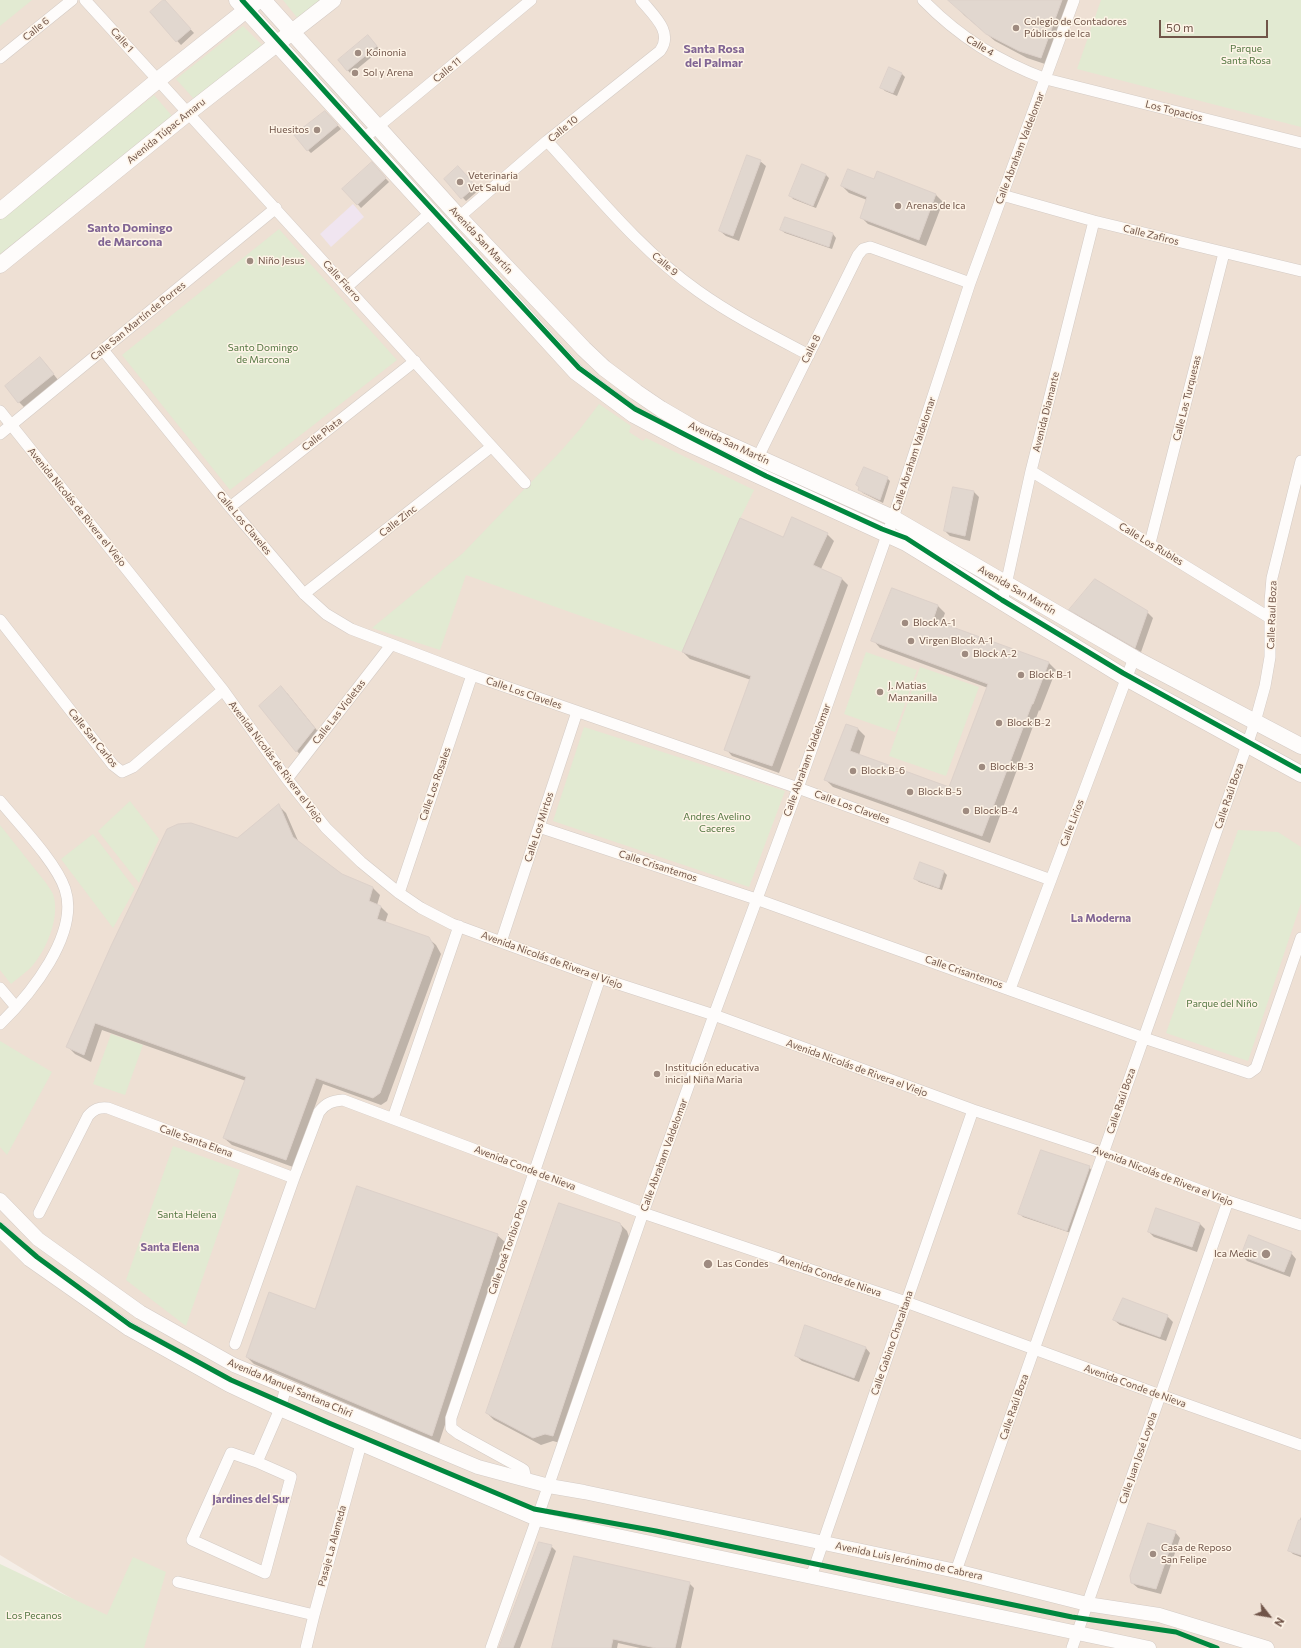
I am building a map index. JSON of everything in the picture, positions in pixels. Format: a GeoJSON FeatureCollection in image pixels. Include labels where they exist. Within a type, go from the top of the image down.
{"type":"FeatureCollection","features":[{"type":"Feature","properties":{"kind":"main road"},"geometry":{"type":"LineString","coordinates":[[0,211],[158,80],[242,5],[260,0]]}},
{"type":"Feature","properties":{"kind":"main road","name":"Avenida San Martín"},"geometry":{"type":"LineString","coordinates":[[263,0],[459,217],[584,349],[604,368],[661,409],[697,430],[893,518],[1134,658],[1301,746]]}},
{"type":"Feature","properties":{"kind":"main road","name":"Avenida Túpac Amaru"},"geometry":{"type":"LineString","coordinates":[[0,265],[333,0]]}},
{"type":"Feature","properties":{"kind":"main road","name":"Avenida San Martín"},"geometry":{"type":"LineString","coordinates":[[242,5],[576,372],[623,408],[683,441],[768,482],[906,543],[1126,678],[1301,774]]}},
{"type":"Feature","properties":{"kind":"street","name":"Calle 6"},"geometry":{"type":"LineString","coordinates":[[0,58],[72,0]]}},
{"type":"Feature","properties":{"kind":"street","name":"Calle 1"},"geometry":{"type":"LineString","coordinates":[[85,0],[158,80]]}},
{"type":"Feature","properties":{"kind":"street","name":"Calle 11"},"geometry":{"type":"LineString","coordinates":[[363,139],[531,0]]}},
{"type":"Feature","properties":{"kind":"street","name":"Calle 10"},"geometry":{"type":"LineString","coordinates":[[459,217],[547,141],[660,51],[665,41],[664,31],[642,0]]}},
{"type":"Feature","properties":{"kind":"street","name":"Calle 4"},"geometry":{"type":"LineString","coordinates":[[923,0],[953,28],[974,44],[1021,70],[1046,79]]}},
{"type":"Feature","properties":{"kind":"street","name":"Calle Abraham Valdelomar"},"geometry":{"type":"LineString","coordinates":[[491,1648],[549,1486],[643,1213],[756,899],[798,788],[893,518],[970,283],[1074,0]]}},
{"type":"Feature","properties":{"kind":"street","name":"Los Topacios"},"geometry":{"type":"LineString","coordinates":[[1046,79],[1301,143]]}},
{"type":"Feature","properties":{"kind":"street","name":"Calle Fierro"},"geometry":{"type":"LineString","coordinates":[[158,80],[348,286],[525,483]]}},
{"type":"Feature","properties":{"kind":"street","name":"Calle 9"},"geometry":{"type":"LineString","coordinates":[[547,141],[629,231],[658,259],[698,291],[728,310],[808,355]]}},
{"type":"Feature","properties":{"kind":"street","name":"Calle Zafiros"},"geometry":{"type":"LineString","coordinates":[[1002,195],[1094,221],[1301,271]]}},
{"type":"Feature","properties":{"kind":"street","name":"Calle San Martín de Porres"},"geometry":{"type":"LineString","coordinates":[[0,434],[276,208]]}},
{"type":"Feature","properties":{"kind":"street"},"geometry":{"type":"LineString","coordinates":[[348,286],[430,213]]}},
{"type":"Feature","properties":{"kind":"street","name":"Avenida Diamante"},"geometry":{"type":"LineString","coordinates":[[1002,603],[1031,471],[1094,221]]}},
{"type":"Feature","properties":{"kind":"street","name":"Calle 8"},"geometry":{"type":"LineString","coordinates":[[758,457],[858,255],[863,249],[870,247],[970,283]]}},
{"type":"Feature","properties":{"kind":"street","name":"Calle Las Turquesas"},"geometry":{"type":"LineString","coordinates":[[1150,543],[1224,253]]}},
{"type":"Feature","properties":{"kind":"street","name":"Calle Los Claveles"},"geometry":{"type":"LineString","coordinates":[[102,350],[230,507],[304,594],[326,614],[351,629],[472,675],[798,788],[1051,880]]}},
{"type":"Feature","properties":{"kind":"street","name":"Calle Plata"},"geometry":{"type":"LineString","coordinates":[[230,507],[415,361]]}},
{"type":"Feature","properties":{"kind":"street","name":"Avenida Nicolás de Rivera el Viejo"},"geometry":{"type":"LineString","coordinates":[[0,411],[222,690],[287,779],[326,828],[361,862],[399,893],[421,908],[459,926],[600,978],[714,1015],[973,1110],[1103,1153],[1228,1200],[1300,1222]]}},
{"type":"Feature","properties":{"kind":"street","name":"Calle Zinc"},"geometry":{"type":"LineString","coordinates":[[304,594],[492,447]]}},
{"type":"Feature","properties":{"kind":"street","name":"Calle Raul Boza"},"geometry":{"type":"LineString","coordinates":[[1254,722],[1265,686],[1270,657],[1272,578],[1301,461]]}},
{"type":"Feature","properties":{"kind":"street","name":"Calle Los Rubles"},"geometry":{"type":"LineString","coordinates":[[1031,471],[1270,618]]}},
{"type":"Feature","properties":{"kind":"street","name":"Calle San Carlos"},"geometry":{"type":"LineString","coordinates":[[0,620],[113,765],[122,772],[133,767],[222,690]]}},
{"type":"Feature","properties":{"kind":"street","name":"Calle Las Violetas"},"geometry":{"type":"LineString","coordinates":[[287,779],[391,645]]}},
{"type":"Feature","properties":{"kind":"street","name":"Calle Lirios"},"geometry":{"type":"LineString","coordinates":[[1010,989],[1134,658]]}},
{"type":"Feature","properties":{"kind":"street","name":"Calle Los Rosales"},"geometry":{"type":"LineString","coordinates":[[399,893],[472,675]]}},
{"type":"Feature","properties":{"kind":"street","name":"Calle Los Mirtos"},"geometry":{"type":"LineString","coordinates":[[501,942],[577,712]]}},
{"type":"Feature","properties":{"kind":"street","name":"Calle Raúl Boza"},"geometry":{"type":"LineString","coordinates":[[956,1571],[1254,722]]}},
{"type":"Feature","properties":{"kind":"street"},"geometry":{"type":"LineString","coordinates":[[0,801],[50,861],[65,889],[68,900],[66,929],[60,943],[36,982],[0,1024]]}},
{"type":"Feature","properties":{"kind":"street","name":"Calle Crisantemos"},"geometry":{"type":"LineString","coordinates":[[539,827],[756,899],[1144,1038],[1249,1073],[1256,1068],[1301,938]]}},
{"type":"Feature","properties":{"kind":"street"},"geometry":{"type":"LineString","coordinates":[[393,1118],[459,926]]}},
{"type":"Feature","properties":{"kind":"street","name":"Calle José Toribio Polo"},"geometry":{"type":"LineString","coordinates":[[526,1480],[524,1470],[459,1434],[451,1428],[451,1418],[600,978]]}},
{"type":"Feature","properties":{"kind":"street"},"geometry":{"type":"LineString","coordinates":[[0,988],[16,1007]]}},
{"type":"Feature","properties":{"kind":"street","name":"Avenida Conde de Nieva"},"geometry":{"type":"LineString","coordinates":[[294,1178],[319,1112],[330,1102],[349,1102],[643,1213],[906,1302],[1301,1445]]}},
{"type":"Feature","properties":{"kind":"street","name":"Calle Santa Elena"},"geometry":{"type":"LineString","coordinates":[[39,1213],[88,1116],[97,1109],[108,1108],[294,1178]]}},
{"type":"Feature","properties":{"kind":"street","name":"Calle Gabino Chacaltana"},"geometry":{"type":"LineString","coordinates":[[811,1577],[973,1110]]}},
{"type":"Feature","properties":{"kind":"street"},"geometry":{"type":"LineString","coordinates":[[235,1344],[294,1178]]}},
{"type":"Feature","properties":{"kind":"street","name":"Avenida Manuel Santana Chiri"},"geometry":{"type":"LineString","coordinates":[[0,1200],[38,1239],[140,1312],[234,1366],[478,1467],[549,1486]]}},
{"type":"Feature","properties":{"kind":"street","name":"Calle Juan José Loyola"},"geometry":{"type":"LineString","coordinates":[[1072,1648],[1228,1200]]}},
{"type":"Feature","properties":{"kind":"street","name":"Avenida Manuel Santana Chiri"},"geometry":{"type":"LineString","coordinates":[[0,1230],[29,1259],[129,1329],[229,1385],[361,1444],[537,1518]]}},
{"type":"Feature","properties":{"kind":"street"},"geometry":{"type":"LineString","coordinates":[[257,1462],[280,1409],[286,1387]]}},
{"type":"Feature","properties":{"kind":"street","name":"Pasaje La Alameda"},"geometry":{"type":"LineString","coordinates":[[306,1648],[361,1444]]}},
{"type":"Feature","properties":{"kind":"street"},"geometry":{"type":"LineString","coordinates":[[231,1454],[257,1462],[290,1477],[265,1573],[192,1540],[231,1454]]}},
{"type":"Feature","properties":{"kind":"street","name":"Avenida Luis Jerónimo de Cabrera"},"geometry":{"type":"LineString","coordinates":[[549,1486],[584,1492],[956,1571],[1087,1604],[1159,1615],[1267,1648]]}},
{"type":"Feature","properties":{"kind":"street"},"geometry":{"type":"LineString","coordinates":[[537,1518],[1149,1648]]}},
{"type":"Feature","properties":{"kind":"street"},"geometry":{"type":"LineString","coordinates":[[178,1582],[314,1615]]}},
{"type":"Feature","properties":{"kind":"shaded area"},"geometry":{"type":"Polygon","coordinates":[[[0,0],[1301,0],[1301,1648],[128,1648],[130,1634],[0,1555],[0,0]]]}},
{"type":"Feature","properties":{"kind":"shaded area"},"geometry":{"type":"Polygon","coordinates":[[[353,204],[364,217],[331,247],[320,234],[353,204]]]}},
{"type":"Feature","properties":{"kind":"green space"},"geometry":{"type":"Polygon","coordinates":[[[0,0],[32,0],[0,26],[0,0]]]}},
{"type":"Feature","properties":{"kind":"green space"},"geometry":{"type":"Polygon","coordinates":[[[283,0],[324,0],[299,20],[283,0]]]}},
{"type":"Feature","properties":{"kind":"green space","name":"Parque Santa Rosa"},"geometry":{"type":"Polygon","coordinates":[[[1101,0],[1301,0],[1301,127],[1077,69],[1101,0]]]}},
{"type":"Feature","properties":{"kind":"green space"},"geometry":{"type":"Polygon","coordinates":[[[243,26],[262,45],[194,99],[176,79],[243,26]]]}},
{"type":"Feature","properties":{"kind":"green space"},"geometry":{"type":"Polygon","coordinates":[[[154,95],[173,117],[0,256],[0,219],[154,95]]]}},
{"type":"Feature","properties":{"kind":"green space","name":"Santo Domingo de Marcona"},"geometry":{"type":"Polygon","coordinates":[[[279,229],[397,360],[230,490],[122,355],[279,229]]]}},
{"type":"Feature","properties":{"kind":"green space"},"geometry":{"type":"Polygon","coordinates":[[[599,404],[631,426],[629,432],[643,441],[646,438],[754,490],[735,529],[682,652],[466,575],[440,650],[372,628],[463,553],[560,452],[599,404]]]}},
{"type":"Feature","properties":{"kind":"green space","name":"J. Matias Manzanilla"},"geometry":{"type":"Polygon","coordinates":[[[866,652],[917,670],[895,732],[844,714],[866,652]]]}},
{"type":"Feature","properties":{"kind":"green space","name":"J. Matias Manzanilla"},"geometry":{"type":"Polygon","coordinates":[[[920,667],[979,687],[946,776],[889,756],[920,667]]]}},
{"type":"Feature","properties":{"kind":"green space","name":"Andres Avelino Caceres"},"geometry":{"type":"Polygon","coordinates":[[[584,727],[785,791],[749,887],[553,821],[584,727]]]}},
{"type":"Feature","properties":{"kind":"green space"},"geometry":{"type":"Polygon","coordinates":[[[130,801],[159,839],[139,883],[98,831],[130,801]]]}},
{"type":"Feature","properties":{"kind":"green space"},"geometry":{"type":"Polygon","coordinates":[[[0,825],[46,883],[53,894],[55,902],[52,929],[41,954],[28,970],[11,984],[0,970],[0,825]]]}},
{"type":"Feature","properties":{"kind":"green space","name":"Parque del Niño"},"geometry":{"type":"Polygon","coordinates":[[[1238,830],[1278,832],[1301,847],[1301,903],[1248,1061],[1166,1033],[1238,830]]]}},
{"type":"Feature","properties":{"kind":"green space"},"geometry":{"type":"Polygon","coordinates":[[[93,834],[135,889],[113,928],[61,859],[93,834]]]}},
{"type":"Feature","properties":{"kind":"green space"},"geometry":{"type":"Polygon","coordinates":[[[111,1034],[143,1045],[125,1095],[93,1084],[111,1034]]]}},
{"type":"Feature","properties":{"kind":"green space"},"geometry":{"type":"Polygon","coordinates":[[[0,1041],[52,1072],[7,1155],[0,1147],[0,1041]]]}},
{"type":"Feature","properties":{"kind":"green space","name":"Santa Helena"},"geometry":{"type":"Polygon","coordinates":[[[173,1146],[240,1170],[186,1326],[126,1280],[173,1146]]]}},
{"type":"Feature","properties":{"kind":"green space","name":"Los Pecanos"},"geometry":{"type":"Polygon","coordinates":[[[133,1557],[166,1572],[144,1648],[0,1648],[0,1564],[107,1615],[133,1557]]]}},
{"type":"Feature","properties":{"kind":"building"},"geometry":{"type":"Polygon","coordinates":[[[163,0],[165,0],[191,29],[176,42],[150,12],[163,0]]]}},
{"type":"Feature","properties":{"kind":"building","name":"Colegio de Contadores Públicos de Ica"},"geometry":{"type":"Polygon","coordinates":[[[948,0],[1062,0],[1041,58],[1019,51],[986,34],[948,0]]]}},
{"type":"Feature","properties":{"kind":"building","name":"Koinonia"},"geometry":{"type":"Polygon","coordinates":[[[368,35],[377,46],[347,71],[338,60],[368,35]]]}},
{"type":"Feature","properties":{"kind":"building"},"geometry":{"type":"Polygon","coordinates":[[[889,67],[902,73],[893,93],[880,88],[889,67]]]}},
{"type":"Feature","properties":{"kind":"building","name":"Huesitos"},"geometry":{"type":"Polygon","coordinates":[[[325,111],[338,125],[307,151],[294,135],[325,111]]]}},
{"type":"Feature","properties":{"kind":"building"},"geometry":{"type":"Polygon","coordinates":[[[747,155],[761,160],[733,236],[719,231],[747,155]]]}},
{"type":"Feature","properties":{"kind":"building"},"geometry":{"type":"Polygon","coordinates":[[[372,162],[386,178],[357,205],[342,189],[372,162]]]}},
{"type":"Feature","properties":{"kind":"building"},"geometry":{"type":"Polygon","coordinates":[[[802,164],[826,174],[813,206],[789,196],[802,164]]]}},
{"type":"Feature","properties":{"kind":"building","name":"Veterinaria Vet Salud"},"geometry":{"type":"Polygon","coordinates":[[[458,166],[476,186],[461,199],[444,179],[458,166]]]}},
{"type":"Feature","properties":{"kind":"building","name":"Arenas de Ica"},"geometry":{"type":"Polygon","coordinates":[[[848,169],[874,179],[877,171],[936,194],[919,240],[860,218],[867,197],[841,186],[848,169]]]}},
{"type":"Feature","properties":{"kind":"building"},"geometry":{"type":"Polygon","coordinates":[[[785,217],[833,233],[829,247],[780,230],[785,217]]]}},
{"type":"Feature","properties":{"kind":"building"},"geometry":{"type":"Polygon","coordinates":[[[40,357],[54,374],[18,403],[5,386],[40,357]]]}},
{"type":"Feature","properties":{"kind":"building"},"geometry":{"type":"Polygon","coordinates":[[[864,467],[888,477],[880,500],[858,490],[859,487],[856,485],[864,467]]]}},
{"type":"Feature","properties":{"kind":"building"},"geometry":{"type":"Polygon","coordinates":[[[953,487],[974,491],[965,536],[944,531],[953,487]]]}},
{"type":"Feature","properties":{"kind":"building"},"geometry":{"type":"Polygon","coordinates":[[[792,517],[828,533],[813,565],[842,578],[772,766],[724,750],[751,676],[682,652],[740,518],[783,537],[792,517]]]}},
{"type":"Feature","properties":{"kind":"building"},"geometry":{"type":"Polygon","coordinates":[[[1095,579],[1148,611],[1135,648],[1069,610],[1095,579]]]}},
{"type":"Feature","properties":{"kind":"building"},"geometry":{"type":"Polygon","coordinates":[[[892,588],[938,605],[933,620],[1049,662],[982,836],[824,780],[846,724],[858,728],[850,751],[949,787],[988,684],[871,641],[892,588]]]}},
{"type":"Feature","properties":{"kind":"building"},"geometry":{"type":"Polygon","coordinates":[[[281,686],[315,728],[296,752],[259,706],[281,686]]]}},
{"type":"Feature","properties":{"kind":"building"},"geometry":{"type":"Polygon","coordinates":[[[279,804],[293,837],[342,874],[373,887],[369,901],[381,906],[377,919],[429,937],[434,946],[380,1093],[373,1098],[316,1078],[286,1160],[223,1138],[246,1077],[95,1023],[84,1055],[66,1047],[111,946],[167,829],[178,824],[191,823],[237,838],[279,804]]]}},
{"type":"Feature","properties":{"kind":"building"},"geometry":{"type":"Polygon","coordinates":[[[920,862],[944,871],[939,888],[914,879],[920,862]]]}},
{"type":"Feature","properties":{"kind":"building"},"geometry":{"type":"Polygon","coordinates":[[[1041,1150],[1090,1166],[1067,1231],[1018,1214],[1041,1150]]]}},
{"type":"Feature","properties":{"kind":"building"},"geometry":{"type":"Polygon","coordinates":[[[357,1186],[498,1234],[432,1436],[246,1357],[269,1292],[315,1309],[357,1186]]]}},
{"type":"Feature","properties":{"kind":"building"},"geometry":{"type":"Polygon","coordinates":[[[559,1203],[620,1223],[622,1229],[553,1436],[545,1434],[533,1438],[486,1413],[559,1203]]]}},
{"type":"Feature","properties":{"kind":"building"},"geometry":{"type":"Polygon","coordinates":[[[1156,1208],[1200,1223],[1192,1247],[1148,1232],[1156,1208]]]}},
{"type":"Feature","properties":{"kind":"building","name":"Ica Medic"},"geometry":{"type":"Polygon","coordinates":[[[1249,1235],[1292,1252],[1284,1272],[1241,1256],[1249,1235]]]}},
{"type":"Feature","properties":{"kind":"building"},"geometry":{"type":"Polygon","coordinates":[[[1123,1298],[1168,1315],[1160,1337],[1113,1320],[1123,1298]]]}},
{"type":"Feature","properties":{"kind":"building"},"geometry":{"type":"Polygon","coordinates":[[[805,1325],[866,1347],[854,1378],[795,1356],[805,1325]]]}},
{"type":"Feature","properties":{"kind":"building"},"geometry":{"type":"Polygon","coordinates":[[[1299,1520],[1301,1520],[1301,1555],[1288,1551],[1299,1520]]]}},
{"type":"Feature","properties":{"kind":"building","name":"Casa de Reposo San Felipe"},"geometry":{"type":"Polygon","coordinates":[[[1148,1523],[1176,1531],[1156,1589],[1131,1583],[1130,1576],[1148,1523]]]}},
{"type":"Feature","properties":{"kind":"building"},"geometry":{"type":"Polygon","coordinates":[[[539,1542],[552,1545],[550,1551],[513,1648],[499,1648],[539,1542]]]}},
{"type":"Feature","properties":{"kind":"building"},"geometry":{"type":"Polygon","coordinates":[[[574,1556],[690,1582],[675,1648],[656,1648],[613,1639],[611,1648],[552,1648],[574,1556]]]}},
{"type":"Feature","properties":{"kind":"cycle path"},"geometry":{"type":"LineString","coordinates":[[242,0],[407,182],[579,368],[635,409],[766,476],[882,529],[906,538],[1002,600],[1123,673],[1301,771]]}},
{"type":"Feature","properties":{"kind":"cycle path"},"geometry":{"type":"LineString","coordinates":[[0,1225],[37,1257],[130,1325],[231,1380],[534,1509],[656,1531],[1072,1617],[1176,1632],[1217,1648]]}},
{"type":"Feature","properties":{"kind":"place","name":"Colegio de Contadores Públicos de Ica"},"geometry":{"type":"Point","coordinates":[1016,28]}},
{"type":"Feature","properties":{"kind":"place","name":"Koinonia"},"geometry":{"type":"Point","coordinates":[358,53]}},
{"type":"Feature","properties":{"kind":"place","name":"Sol y Arena"},"geometry":{"type":"Point","coordinates":[355,73]}},
{"type":"Feature","properties":{"kind":"place","name":"Huesitos"},"geometry":{"type":"Point","coordinates":[317,130]}},
{"type":"Feature","properties":{"kind":"place","name":"Veterinaria Vet Salud"},"geometry":{"type":"Point","coordinates":[460,182]}},
{"type":"Feature","properties":{"kind":"place","name":"Arenas de Ica"},"geometry":{"type":"Point","coordinates":[898,206]}},
{"type":"Feature","properties":{"kind":"place","name":"Niño Jesus"},"geometry":{"type":"Point","coordinates":[250,261]}},
{"type":"Feature","properties":{"kind":"place","name":"Block A-1"},"geometry":{"type":"Point","coordinates":[905,623]}},
{"type":"Feature","properties":{"kind":"place","name":"Virgen Block A-1"},"geometry":{"type":"Point","coordinates":[911,641]}},
{"type":"Feature","properties":{"kind":"place","name":"Block A-2"},"geometry":{"type":"Point","coordinates":[965,654]}},
{"type":"Feature","properties":{"kind":"place","name":"Block B-1"},"geometry":{"type":"Point","coordinates":[1021,675]}},
{"type":"Feature","properties":{"kind":"place","name":"J. Matias Manzanilla"},"geometry":{"type":"Point","coordinates":[880,692]}},
{"type":"Feature","properties":{"kind":"place","name":"Block B-2"},"geometry":{"type":"Point","coordinates":[999,723]}},
{"type":"Feature","properties":{"kind":"place","name":"Block B-3"},"geometry":{"type":"Point","coordinates":[982,767]}},
{"type":"Feature","properties":{"kind":"place","name":"Block B-6"},"geometry":{"type":"Point","coordinates":[853,771]}},
{"type":"Feature","properties":{"kind":"place","name":"Block B-5"},"geometry":{"type":"Point","coordinates":[910,792]}},
{"type":"Feature","properties":{"kind":"place","name":"Block B-4"},"geometry":{"type":"Point","coordinates":[966,811]}},
{"type":"Feature","properties":{"kind":"place","name":"Institución educativa inicial Niña Maria"},"geometry":{"type":"Point","coordinates":[657,1074]}},
{"type":"Feature","properties":{"kind":"place","name":"Ica Medic"},"geometry":{"type":"Point","coordinates":[1266,1254]}},
{"type":"Feature","properties":{"kind":"place","name":"Las Condes"},"geometry":{"type":"Point","coordinates":[708,1264]}},
{"type":"Feature","properties":{"kind":"place","name":"Casa de Reposo San Felipe"},"geometry":{"type":"Point","coordinates":[1153,1554]}},
{"type":"Feature","properties":{"kind":"district","name":"Santa Rosa del Palmar"},"geometry":{"type":"Point","coordinates":[714,56]}},
{"type":"Feature","properties":{"kind":"district","name":"Santo Domingo de Marcona"},"geometry":{"type":"Point","coordinates":[130,235]}},
{"type":"Feature","properties":{"kind":"district","name":"La Moderna"},"geometry":{"type":"Point","coordinates":[1101,918]}},
{"type":"Feature","properties":{"kind":"district","name":"Santa Elena"},"geometry":{"type":"Point","coordinates":[170,1247]}},
{"type":"Feature","properties":{"kind":"district","name":"Jardines del Sur"},"geometry":{"type":"Point","coordinates":[251,1499]}}]}
